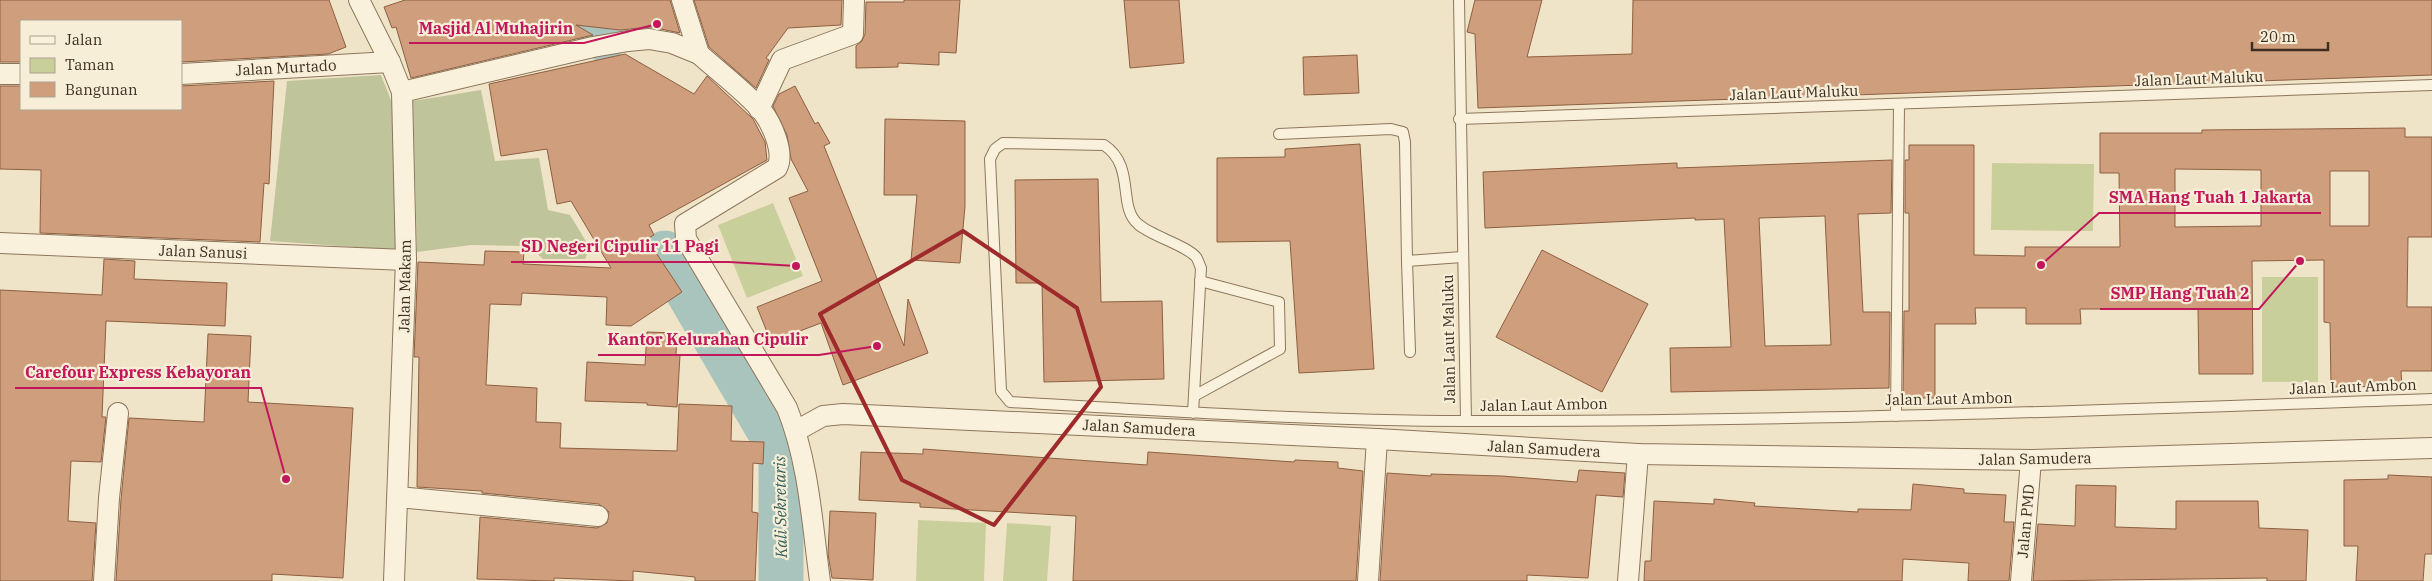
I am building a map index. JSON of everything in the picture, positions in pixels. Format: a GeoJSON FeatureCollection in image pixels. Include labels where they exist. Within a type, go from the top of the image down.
{"type":"FeatureCollection","features":[{"type":"Feature","properties":{"kind":"street","name":"Jalan Makam"},"geometry":{"type":"LineString","coordinates":[[359,0],[390,62],[402,92],[406,260],[394,581]]}},
{"type":"Feature","properties":{"kind":"street"},"geometry":{"type":"LineString","coordinates":[[682,0],[699,54]]}},
{"type":"Feature","properties":{"kind":"street"},"geometry":{"type":"LineString","coordinates":[[759,108],[782,60],[853,34],[854,0]]}},
{"type":"Feature","properties":{"kind":"street"},"geometry":{"type":"LineString","coordinates":[[402,92],[593,47],[649,39],[672,42],[699,54],[759,108],[775,137],[780,157],[777,168],[685,224],[684,231],[686,239],[787,408],[796,431],[804,464],[820,581]]}},
{"type":"Feature","properties":{"kind":"street","name":"Jalan Murtado"},"geometry":{"type":"LineString","coordinates":[[182,74],[390,62]]}},
{"type":"Feature","properties":{"kind":"street"},"geometry":{"type":"LineString","coordinates":[[0,74],[20,74]]}},
{"type":"Feature","properties":{"kind":"street","name":"Jalan Sanusi"},"geometry":{"type":"LineString","coordinates":[[0,243],[406,260]]}},
{"type":"Feature","properties":{"kind":"street"},"geometry":{"type":"LineString","coordinates":[[104,581],[109,498],[118,413]]}},
{"type":"Feature","properties":{"kind":"street","name":"Jalan Samudera"},"geometry":{"type":"LineString","coordinates":[[796,431],[823,416],[843,414],[1377,439],[1638,454],[2031,460],[2432,448]]}},
{"type":"Feature","properties":{"kind":"street"},"geometry":{"type":"LineString","coordinates":[[1368,581],[1377,439]]}},
{"type":"Feature","properties":{"kind":"street"},"geometry":{"type":"LineString","coordinates":[[1628,581],[1638,454]]}},
{"type":"Feature","properties":{"kind":"street","name":"Jalan PMD"},"geometry":{"type":"LineString","coordinates":[[2021,581],[2031,460]]}},
{"type":"Feature","properties":{"kind":"street"},"geometry":{"type":"LineString","coordinates":[[398,497],[598,516]]}},
{"type":"Feature","properties":{"kind":"lane"},"geometry":{"type":"LineString","coordinates":[[1458,0],[1459,119]]}},
{"type":"Feature","properties":{"kind":"lane","name":"Jalan Laut Maluku"},"geometry":{"type":"LineString","coordinates":[[1466,421],[1459,119],[2432,86]]}},
{"type":"Feature","properties":{"kind":"lane"},"geometry":{"type":"LineString","coordinates":[[1896,416],[1899,104]]}},
{"type":"Feature","properties":{"kind":"lane"},"geometry":{"type":"LineString","coordinates":[[1279,134],[1391,129],[1403,132],[1405,142],[1410,352]]}},
{"type":"Feature","properties":{"kind":"lane","name":"Jalan Laut Ambon"},"geometry":{"type":"LineString","coordinates":[[1193,413],[1201,268],[1196,256],[1138,224],[1132,216],[1121,162],[1114,152],[1104,145],[1003,143],[995,149],[990,159],[1001,391],[1010,402],[1193,413],[1466,421],[1896,416],[2432,399]]}},
{"type":"Feature","properties":{"kind":"lane"},"geometry":{"type":"LineString","coordinates":[[1407,261],[1462,257]]}},
{"type":"Feature","properties":{"kind":"lane"},"geometry":{"type":"LineString","coordinates":[[1194,396],[1280,348],[1279,302],[1200,280]]}},
{"type":"Feature","properties":{"kind":"highlighted area"},"geometry":{"type":"Polygon","coordinates":[[[963,231],[1077,308],[1101,387],[994,525],[902,480],[820,314],[963,231]]]}},
{"type":"Feature","properties":{"kind":"green space"},"geometry":{"type":"Polygon","coordinates":[[[381,75],[392,103],[396,181],[395,250],[270,241],[287,81],[381,75]]]}},
{"type":"Feature","properties":{"kind":"green space"},"geometry":{"type":"Polygon","coordinates":[[[481,90],[495,161],[539,158],[548,210],[570,215],[590,248],[585,259],[543,259],[529,246],[471,245],[417,252],[413,101],[481,90]]]}},
{"type":"Feature","properties":{"kind":"green space"},"geometry":{"type":"Polygon","coordinates":[[[1992,163],[2094,164],[2093,231],[1991,230],[1992,163]]]}},
{"type":"Feature","properties":{"kind":"green space"},"geometry":{"type":"Polygon","coordinates":[[[773,203],[803,276],[747,298],[718,225],[773,203]]]}},
{"type":"Feature","properties":{"kind":"green space"},"geometry":{"type":"Polygon","coordinates":[[[2262,277],[2318,277],[2318,382],[2262,382],[2262,277]]]}},
{"type":"Feature","properties":{"kind":"green space"},"geometry":{"type":"Polygon","coordinates":[[[918,520],[986,523],[984,581],[916,581],[918,520]]]}},
{"type":"Feature","properties":{"kind":"green space"},"geometry":{"type":"Polygon","coordinates":[[[1007,523],[1051,526],[1047,581],[1003,581],[1007,523]]]}},
{"type":"Feature","properties":{"kind":"building"},"geometry":{"type":"Polygon","coordinates":[[[0,0],[329,0],[346,47],[328,54],[182,62],[182,20],[20,20],[20,62],[0,62],[0,0]]]}},
{"type":"Feature","properties":{"kind":"building"},"geometry":{"type":"Polygon","coordinates":[[[405,0],[670,0],[680,33],[651,27],[620,30],[576,25],[593,35],[411,78],[396,27],[392,28],[384,7],[405,0]]]}},
{"type":"Feature","properties":{"kind":"building"},"geometry":{"type":"Polygon","coordinates":[[[694,0],[842,0],[841,25],[788,28],[766,58],[769,60],[756,88],[709,47],[694,0]]]}},
{"type":"Feature","properties":{"kind":"building"},"geometry":{"type":"Polygon","coordinates":[[[904,0],[960,0],[956,53],[939,52],[939,65],[898,63],[898,67],[856,68],[856,46],[862,41],[865,34],[866,2],[904,2],[904,0]]]}},
{"type":"Feature","properties":{"kind":"building"},"geometry":{"type":"Polygon","coordinates":[[[1124,0],[1179,0],[1184,63],[1130,68],[1124,0]]]}},
{"type":"Feature","properties":{"kind":"building"},"geometry":{"type":"Polygon","coordinates":[[[1475,0],[1542,0],[1527,57],[1632,54],[1633,0],[2432,0],[2432,75],[1478,108],[1475,34],[1467,32],[1475,0]]]}},
{"type":"Feature","properties":{"kind":"building"},"geometry":{"type":"Polygon","coordinates":[[[625,54],[694,94],[707,76],[753,119],[765,142],[767,160],[649,225],[654,235],[647,239],[682,292],[631,326],[606,325],[607,297],[522,293],[521,305],[490,304],[486,385],[537,388],[536,422],[561,423],[560,448],[677,451],[679,404],[732,406],[731,441],[764,442],[763,464],[753,463],[752,512],[758,513],[755,581],[695,581],[695,577],[633,571],[633,581],[554,578],[554,581],[477,579],[480,517],[597,528],[607,523],[609,512],[599,504],[482,493],[482,491],[417,487],[419,357],[414,357],[418,262],[484,265],[485,251],[524,252],[523,264],[611,268],[571,201],[557,204],[547,149],[501,156],[489,84],[625,54]]]}},
{"type":"Feature","properties":{"kind":"building"},"geometry":{"type":"Polygon","coordinates":[[[1357,55],[1359,93],[1304,95],[1303,57],[1357,55]]]}},
{"type":"Feature","properties":{"kind":"building"},"geometry":{"type":"Polygon","coordinates":[[[274,81],[269,184],[264,183],[260,242],[40,233],[41,170],[0,169],[0,86],[20,86],[20,110],[182,110],[182,86],[274,81]]]}},
{"type":"Feature","properties":{"kind":"building"},"geometry":{"type":"Polygon","coordinates":[[[795,86],[815,124],[818,122],[830,143],[824,146],[904,346],[908,299],[928,353],[843,385],[821,323],[771,342],[757,307],[822,281],[789,198],[808,191],[791,159],[787,135],[773,106],[779,94],[795,86]]]}},
{"type":"Feature","properties":{"kind":"building"},"geometry":{"type":"Polygon","coordinates":[[[885,119],[965,121],[965,206],[960,263],[911,260],[917,195],[884,195],[885,119]]]}},
{"type":"Feature","properties":{"kind":"building"},"geometry":{"type":"Polygon","coordinates":[[[2405,128],[2405,137],[2432,137],[2432,237],[2408,237],[2407,307],[2432,307],[2432,371],[2401,371],[2402,386],[2331,387],[2330,323],[2324,322],[2324,260],[2252,261],[2253,374],[2199,374],[2198,309],[2080,309],[2081,324],[2026,324],[2026,308],[1975,308],[1976,324],[1935,324],[1935,398],[1903,398],[1904,311],[1909,311],[1909,213],[1905,213],[1905,160],[1909,160],[1909,145],[1974,145],[1974,255],[2025,256],[2025,247],[2120,247],[2119,173],[2100,173],[2100,133],[2202,133],[2202,130],[2405,128]],[[2175,169],[2175,227],[2261,226],[2261,170],[2175,169]],[[2330,171],[2330,226],[2369,226],[2369,171],[2330,171]]]}},
{"type":"Feature","properties":{"kind":"building"},"geometry":{"type":"Polygon","coordinates":[[[1360,144],[1374,369],[1299,373],[1290,241],[1217,242],[1217,158],[1285,157],[1285,149],[1360,144]]]}},
{"type":"Feature","properties":{"kind":"building"},"geometry":{"type":"Polygon","coordinates":[[[1892,160],[1891,213],[1858,214],[1863,312],[1890,312],[1889,388],[1671,392],[1670,348],[1731,347],[1724,219],[1695,220],[1695,218],[1485,228],[1483,172],[1677,163],[1677,168],[1892,160]],[[1825,216],[1759,218],[1765,346],[1831,345],[1825,216]]]}},
{"type":"Feature","properties":{"kind":"building"},"geometry":{"type":"Polygon","coordinates":[[[1098,179],[1101,302],[1162,301],[1164,379],[1044,382],[1042,283],[1016,283],[1015,180],[1098,179]]]}},
{"type":"Feature","properties":{"kind":"building"},"geometry":{"type":"Polygon","coordinates":[[[1542,250],[1648,304],[1602,392],[1496,337],[1542,250]]]}},
{"type":"Feature","properties":{"kind":"building"},"geometry":{"type":"Polygon","coordinates":[[[104,259],[135,261],[134,279],[227,283],[225,326],[106,321],[102,417],[106,417],[101,462],[71,461],[68,521],[96,523],[92,581],[0,581],[0,290],[102,295],[104,259]]]}},
{"type":"Feature","properties":{"kind":"building"},"geometry":{"type":"Polygon","coordinates":[[[647,332],[677,333],[676,355],[680,355],[677,407],[647,405],[647,403],[585,401],[587,362],[645,365],[647,332]]]}},
{"type":"Feature","properties":{"kind":"building"},"geometry":{"type":"Polygon","coordinates":[[[208,334],[251,336],[248,402],[353,408],[343,578],[272,574],[272,581],[116,581],[121,499],[129,418],[204,422],[208,334]]]}},
{"type":"Feature","properties":{"kind":"building"},"geometry":{"type":"Polygon","coordinates":[[[923,449],[1147,465],[1148,452],[1294,462],[1295,460],[1338,462],[1338,468],[1363,471],[1356,581],[1073,581],[1076,516],[920,507],[920,503],[859,500],[861,452],[923,454],[923,449]]]}},
{"type":"Feature","properties":{"kind":"building"},"geometry":{"type":"Polygon","coordinates":[[[1579,470],[1625,473],[1623,497],[1596,495],[1588,578],[1527,575],[1527,581],[1380,581],[1387,473],[1431,476],[1431,474],[1502,476],[1577,482],[1579,470]]]}},
{"type":"Feature","properties":{"kind":"building"},"geometry":{"type":"Polygon","coordinates":[[[2388,475],[2432,477],[2432,554],[2425,554],[2423,581],[2356,581],[2358,546],[2344,546],[2344,480],[2388,479],[2388,475]]]}},
{"type":"Feature","properties":{"kind":"building"},"geometry":{"type":"Polygon","coordinates":[[[1913,484],[1964,489],[1964,493],[2006,495],[2004,522],[2014,522],[2009,581],[1968,581],[1969,563],[1903,559],[1902,581],[1644,581],[1645,561],[1651,561],[1654,501],[1714,504],[1714,499],[1755,503],[1754,506],[1858,512],[1858,509],[1911,510],[1913,484]]]}},
{"type":"Feature","properties":{"kind":"building"},"geometry":{"type":"Polygon","coordinates":[[[2076,485],[2116,486],[2115,527],[2176,529],[2176,501],[2258,501],[2259,528],[2308,530],[2306,581],[2267,581],[2267,578],[2033,581],[2038,524],[2075,526],[2076,485]]]}},
{"type":"Feature","properties":{"kind":"building"},"geometry":{"type":"Polygon","coordinates":[[[830,511],[876,513],[873,580],[832,578],[828,554],[830,511]]]}},
{"type":"Feature","properties":{"kind":"waterway"},"geometry":{"type":"LineString","coordinates":[[588,0],[604,39]]}},
{"type":"Feature","properties":{"kind":"waterway","name":"Kali Sekretaris"},"geometry":{"type":"LineString","coordinates":[[665,253],[781,451],[781,581]]}},
{"type":"Feature","properties":{"kind":"place","name":"Masjid Al Muhajirin"},"geometry":{"type":"Point","coordinates":[657,24]}},
{"type":"Feature","properties":{"kind":"place","name":"SMP Hang Tuah 2"},"geometry":{"type":"Point","coordinates":[2300,261]}},
{"type":"Feature","properties":{"kind":"place","name":"SMA Hang Tuah 1 Jakarta"},"geometry":{"type":"Point","coordinates":[2041,265]}},
{"type":"Feature","properties":{"kind":"place","name":"SD Negeri Cipulir 11 Pagi"},"geometry":{"type":"Point","coordinates":[796,266]}},
{"type":"Feature","properties":{"kind":"place","name":"Kantor Kelurahan Cipulir"},"geometry":{"type":"Point","coordinates":[877,346]}},
{"type":"Feature","properties":{"kind":"place","name":"Carefour Express Kebayoran"},"geometry":{"type":"Point","coordinates":[286,479]}}]}
